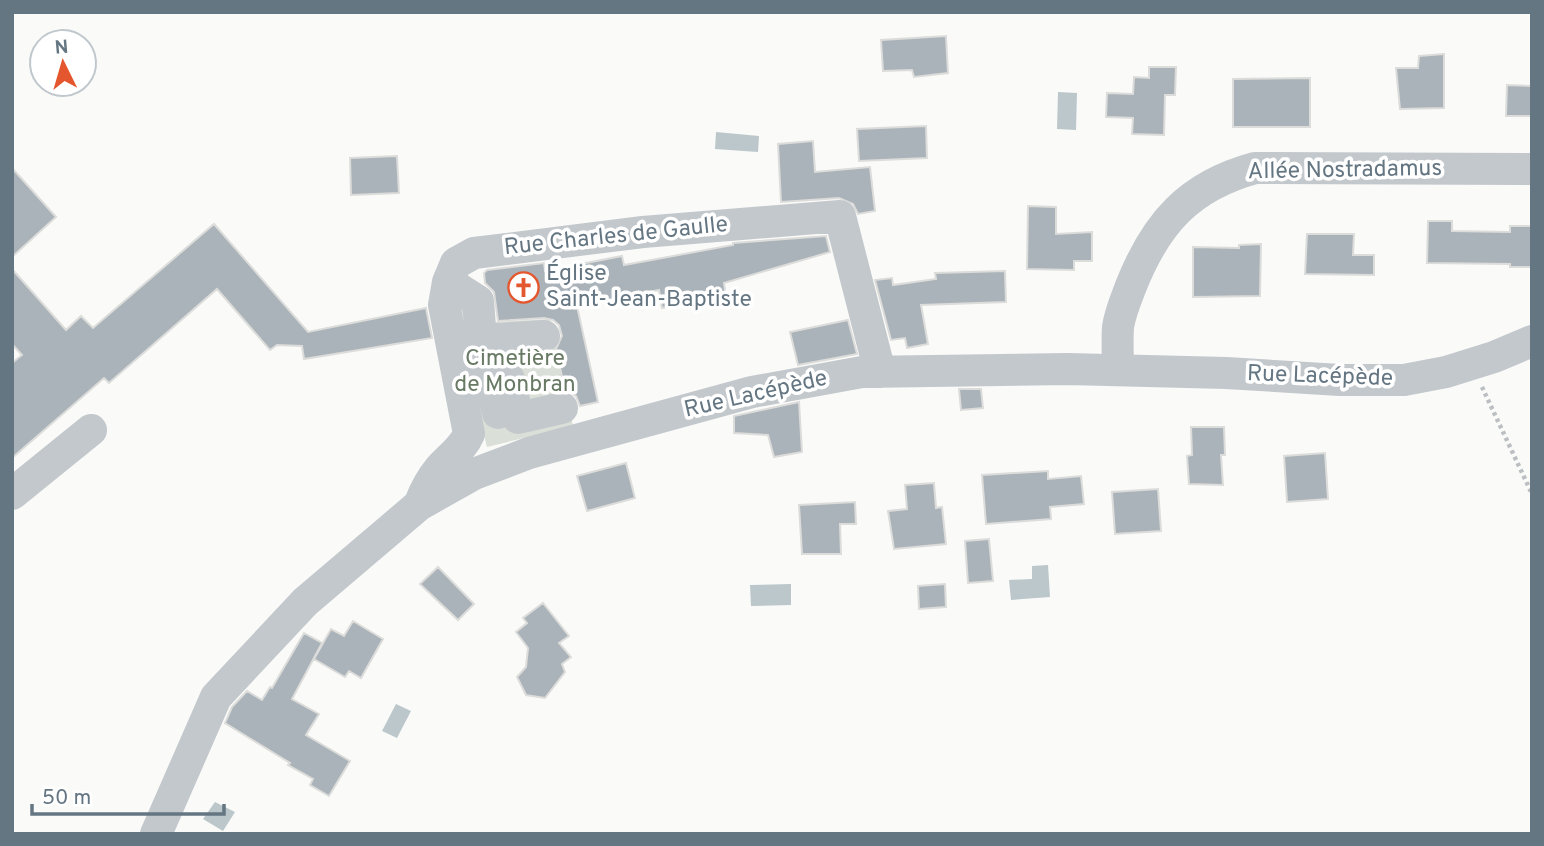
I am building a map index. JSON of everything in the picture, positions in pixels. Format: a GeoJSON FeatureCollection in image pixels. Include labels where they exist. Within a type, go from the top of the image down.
{"type":"FeatureCollection","features":[{"type":"Feature","properties":{"kind":"street","name":"Allée Nostradamus"},"geometry":{"type":"LineString","coordinates":[[1118,370],[1118,325],[1144,254],[1164,224],[1186,202],[1226,176],[1255,168],[1532,169]]}},
{"type":"Feature","properties":{"kind":"street","name":"Rue Charles de Gaulle"},"geometry":{"type":"LineString","coordinates":[[447,282],[456,263],[464,257],[487,250],[643,232],[840,216],[880,372]]}},
{"type":"Feature","properties":{"kind":"street"},"geometry":{"type":"LineString","coordinates":[[419,505],[438,470],[465,442],[469,434],[444,305],[447,282],[478,301],[518,418],[562,408]]}},
{"type":"Feature","properties":{"kind":"street"},"geometry":{"type":"LineString","coordinates":[[490,340],[544,336]]}},
{"type":"Feature","properties":{"kind":"street"},"geometry":{"type":"LineString","coordinates":[[490,340],[498,413]]}},
{"type":"Feature","properties":{"kind":"street","name":"Rue Lacépède"},"geometry":{"type":"LineString","coordinates":[[156,834],[216,697],[305,602],[419,505],[474,474],[529,453],[752,392],[862,372],[1118,370],[1340,380],[1404,380],[1471,365],[1532,341]]}},
{"type":"Feature","properties":{"kind":"street"},"geometry":{"type":"LineString","coordinates":[[12,494],[91,430]]}},
{"type":"Feature","properties":{"kind":"path"},"geometry":{"type":"LineString","coordinates":[[1471,365],[1532,494]]}},
{"type":"Feature","properties":{"kind":"green space","name":"Cimetière de Monbran"},"geometry":{"type":"Polygon","coordinates":[[[452,303],[494,322],[550,319],[573,426],[487,447],[452,303]]]}},
{"type":"Feature","properties":{"kind":"shaded area"},"geometry":{"type":"Polygon","coordinates":[[[1058,92],[1077,93],[1076,130],[1057,129],[1058,92]]]}},
{"type":"Feature","properties":{"kind":"shaded area"},"geometry":{"type":"Polygon","coordinates":[[[716,132],[759,136],[758,152],[715,149],[716,132]]]}},
{"type":"Feature","properties":{"kind":"shaded area"},"geometry":{"type":"Polygon","coordinates":[[[1048,565],[1050,597],[1011,600],[1009,580],[1032,579],[1032,566],[1048,565]]]}},
{"type":"Feature","properties":{"kind":"shaded area"},"geometry":{"type":"Polygon","coordinates":[[[791,584],[791,605],[751,606],[750,585],[791,584]]]}},
{"type":"Feature","properties":{"kind":"shaded area"},"geometry":{"type":"Polygon","coordinates":[[[396,704],[411,711],[397,738],[382,731],[396,704]]]}},
{"type":"Feature","properties":{"kind":"shaded area"},"geometry":{"type":"Polygon","coordinates":[[[215,802],[235,812],[223,831],[203,819],[215,802]]]}},
{"type":"Feature","properties":{"kind":"building"},"geometry":{"type":"Polygon","coordinates":[[[946,36],[948,73],[914,77],[912,70],[883,71],[881,40],[946,36]]]}},
{"type":"Feature","properties":{"kind":"building"},"geometry":{"type":"Polygon","coordinates":[[[1444,54],[1444,108],[1400,109],[1396,68],[1418,68],[1419,56],[1444,54]]]}},
{"type":"Feature","properties":{"kind":"building"},"geometry":{"type":"Polygon","coordinates":[[[1149,67],[1176,67],[1175,95],[1165,95],[1164,135],[1132,134],[1133,118],[1106,117],[1107,93],[1133,94],[1134,77],[1149,78],[1149,67]]]}},
{"type":"Feature","properties":{"kind":"building"},"geometry":{"type":"Polygon","coordinates":[[[1310,78],[1310,127],[1233,127],[1233,79],[1310,78]]]}},
{"type":"Feature","properties":{"kind":"building"},"geometry":{"type":"Polygon","coordinates":[[[1507,85],[1532,86],[1532,116],[1506,116],[1507,85]]]}},
{"type":"Feature","properties":{"kind":"building"},"geometry":{"type":"Polygon","coordinates":[[[926,126],[927,158],[859,161],[857,129],[926,126]]]}},
{"type":"Feature","properties":{"kind":"building"},"geometry":{"type":"Polygon","coordinates":[[[813,141],[815,172],[870,167],[875,211],[858,214],[853,204],[839,198],[781,202],[778,144],[813,141]]]}},
{"type":"Feature","properties":{"kind":"building"},"geometry":{"type":"Polygon","coordinates":[[[397,156],[399,193],[351,195],[350,158],[397,156]]]}},
{"type":"Feature","properties":{"kind":"building"},"geometry":{"type":"Polygon","coordinates":[[[12,168],[56,217],[12,257],[12,168]]]}},
{"type":"Feature","properties":{"kind":"building"},"geometry":{"type":"Polygon","coordinates":[[[1028,206],[1056,207],[1056,234],[1092,232],[1092,261],[1074,261],[1074,270],[1027,269],[1028,206]]]}},
{"type":"Feature","properties":{"kind":"building"},"geometry":{"type":"Polygon","coordinates":[[[1428,221],[1452,221],[1452,231],[1510,232],[1510,226],[1532,226],[1532,267],[1510,267],[1510,264],[1427,263],[1428,221]]]}},
{"type":"Feature","properties":{"kind":"building"},"geometry":{"type":"Polygon","coordinates":[[[214,224],[308,332],[426,308],[432,338],[304,359],[302,346],[277,345],[270,350],[217,289],[109,383],[104,378],[12,458],[12,363],[22,355],[12,344],[12,269],[66,330],[81,316],[93,328],[214,224]]]}},
{"type":"Feature","properties":{"kind":"building"},"geometry":{"type":"Polygon","coordinates":[[[1307,234],[1354,234],[1353,255],[1374,255],[1374,275],[1305,274],[1307,234]]]}},
{"type":"Feature","properties":{"kind":"building"},"geometry":{"type":"Polygon","coordinates":[[[826,236],[830,252],[724,283],[726,297],[662,308],[659,290],[577,306],[598,402],[580,406],[576,396],[565,390],[556,349],[562,336],[559,325],[544,318],[498,321],[494,292],[485,283],[484,273],[487,270],[544,263],[545,271],[622,256],[624,265],[733,243],[826,236]]]}},
{"type":"Feature","properties":{"kind":"building"},"geometry":{"type":"Polygon","coordinates":[[[1261,244],[1260,296],[1193,297],[1193,247],[1239,248],[1239,245],[1261,244]]]}},
{"type":"Feature","properties":{"kind":"building"},"geometry":{"type":"Polygon","coordinates":[[[1005,271],[1006,302],[921,305],[928,344],[907,348],[905,338],[891,340],[875,280],[892,278],[893,285],[936,279],[935,273],[1005,271]]]}},
{"type":"Feature","properties":{"kind":"building"},"geometry":{"type":"Polygon","coordinates":[[[848,320],[857,354],[798,365],[790,332],[848,320]]]}},
{"type":"Feature","properties":{"kind":"building"},"geometry":{"type":"Polygon","coordinates":[[[959,389],[981,389],[983,408],[961,410],[959,389]]]}},
{"type":"Feature","properties":{"kind":"building"},"geometry":{"type":"Polygon","coordinates":[[[799,402],[802,452],[774,457],[768,435],[734,433],[734,416],[799,402]]]}},
{"type":"Feature","properties":{"kind":"building"},"geometry":{"type":"Polygon","coordinates":[[[1191,427],[1224,427],[1225,455],[1221,455],[1223,485],[1189,484],[1187,456],[1192,455],[1191,427]]]}},
{"type":"Feature","properties":{"kind":"building"},"geometry":{"type":"Polygon","coordinates":[[[1325,453],[1328,499],[1287,502],[1284,456],[1325,453]]]}},
{"type":"Feature","properties":{"kind":"building"},"geometry":{"type":"Polygon","coordinates":[[[626,463],[635,498],[587,511],[577,476],[626,463]]]}},
{"type":"Feature","properties":{"kind":"building"},"geometry":{"type":"Polygon","coordinates":[[[1048,471],[1048,479],[1081,476],[1084,504],[1050,507],[1051,519],[986,524],[982,475],[1048,471]]]}},
{"type":"Feature","properties":{"kind":"building"},"geometry":{"type":"Polygon","coordinates":[[[934,483],[936,508],[942,507],[946,544],[894,549],[888,511],[907,509],[905,485],[934,483]]]}},
{"type":"Feature","properties":{"kind":"building"},"geometry":{"type":"Polygon","coordinates":[[[1158,489],[1161,531],[1115,534],[1112,492],[1158,489]]]}},
{"type":"Feature","properties":{"kind":"building"},"geometry":{"type":"Polygon","coordinates":[[[855,502],[856,524],[840,524],[841,554],[802,554],[799,505],[855,502]]]}},
{"type":"Feature","properties":{"kind":"building"},"geometry":{"type":"Polygon","coordinates":[[[989,539],[993,581],[968,583],[965,541],[989,539]]]}},
{"type":"Feature","properties":{"kind":"building"},"geometry":{"type":"Polygon","coordinates":[[[438,567],[474,604],[458,620],[420,584],[438,567]]]}},
{"type":"Feature","properties":{"kind":"building"},"geometry":{"type":"Polygon","coordinates":[[[945,584],[946,607],[919,609],[918,586],[945,584]]]}},
{"type":"Feature","properties":{"kind":"building"},"geometry":{"type":"Polygon","coordinates":[[[543,603],[569,636],[559,643],[571,657],[562,664],[565,672],[545,698],[526,695],[517,677],[526,667],[528,648],[516,632],[527,623],[523,618],[543,603]]]}},
{"type":"Feature","properties":{"kind":"building"},"geometry":{"type":"Polygon","coordinates":[[[353,621],[383,639],[361,678],[349,671],[345,677],[314,659],[331,629],[344,636],[353,621]]]}},
{"type":"Feature","properties":{"kind":"building"},"geometry":{"type":"Polygon","coordinates":[[[304,633],[322,643],[292,699],[319,714],[306,735],[350,761],[329,796],[310,785],[313,779],[225,723],[232,707],[247,691],[262,700],[304,633]]]}},
{"type":"Feature","properties":{"kind":"place","name":"Église Saint-Jean-Baptiste"},"geometry":{"type":"Point","coordinates":[523,287]}}]}
